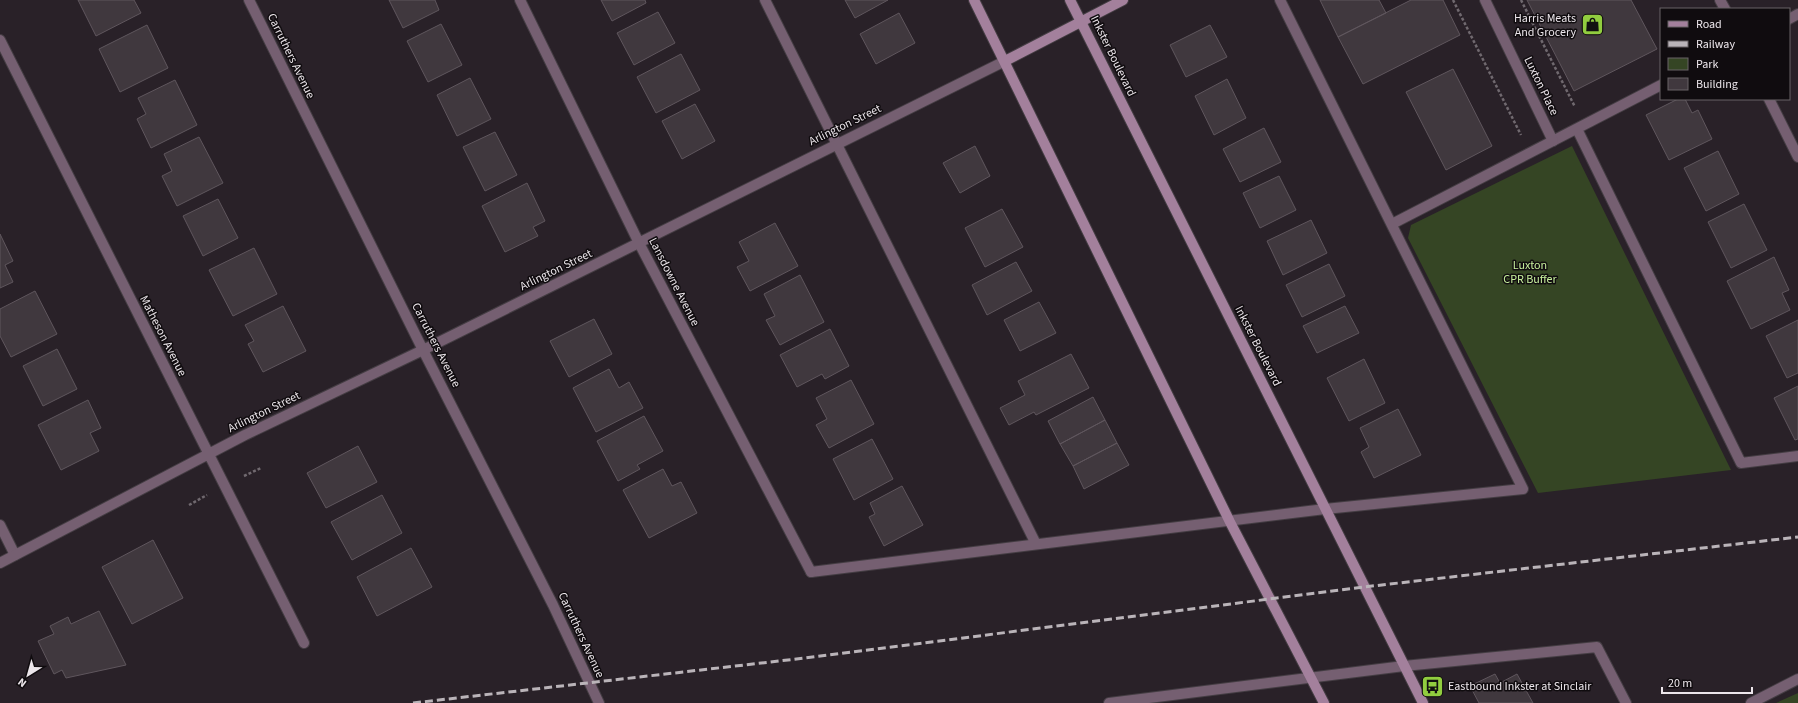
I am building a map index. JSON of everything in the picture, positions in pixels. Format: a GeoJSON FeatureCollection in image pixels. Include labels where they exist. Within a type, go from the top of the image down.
{"type":"FeatureCollection","features":[{"type":"Feature","properties":{"kind":"main road"},"geometry":{"type":"LineString","coordinates":[[974,0],[1230,522],[1312,677],[1324,703]]}},
{"type":"Feature","properties":{"kind":"main road","name":"Inkster Boulevard"},"geometry":{"type":"LineString","coordinates":[[1070,0],[1422,703]]}},
{"type":"Feature","properties":{"kind":"main road","name":"Arlington Street"},"geometry":{"type":"LineString","coordinates":[[1005,61],[1123,0]]}},
{"type":"Feature","properties":{"kind":"street","name":"Carruthers Avenue"},"geometry":{"type":"LineString","coordinates":[[248,0],[423,350],[553,605],[599,703]]}},
{"type":"Feature","properties":{"kind":"street","name":"Lansdowne Avenue"},"geometry":{"type":"LineString","coordinates":[[520,0],[639,242],[811,572],[1036,544]]}},
{"type":"Feature","properties":{"kind":"street"},"geometry":{"type":"LineString","coordinates":[[765,0],[1036,544],[1230,522],[1325,509],[1523,489],[1280,0]]}},
{"type":"Feature","properties":{"kind":"street","name":"Luxton Place"},"geometry":{"type":"LineString","coordinates":[[1485,0],[1554,141]]}},
{"type":"Feature","properties":{"kind":"street","name":"Matheson Avenue"},"geometry":{"type":"LineString","coordinates":[[0,40],[304,643]]}},
{"type":"Feature","properties":{"kind":"street","name":"Arlington Street"},"geometry":{"type":"LineString","coordinates":[[0,563],[171,472],[209,455],[245,435],[423,350],[1005,61]]}},
{"type":"Feature","properties":{"kind":"street"},"geometry":{"type":"LineString","coordinates":[[1392,224],[1660,86]]}},
{"type":"Feature","properties":{"kind":"street"},"geometry":{"type":"LineString","coordinates":[[1770,100],[1798,156]]}},
{"type":"Feature","properties":{"kind":"street"},"geometry":{"type":"LineString","coordinates":[[1580,127],[1741,463],[1798,456]]}},
{"type":"Feature","properties":{"kind":"street"},"geometry":{"type":"LineString","coordinates":[[0,525],[15,555]]}},
{"type":"Feature","properties":{"kind":"street"},"geometry":{"type":"LineString","coordinates":[[1111,703],[1404,666],[1597,647],[1626,703]]}},
{"type":"Feature","properties":{"kind":"street"},"geometry":{"type":"LineString","coordinates":[[1751,703],[1798,680]]}},
{"type":"Feature","properties":{"kind":"path"},"geometry":{"type":"LineString","coordinates":[[1453,0],[1530,153]]}},
{"type":"Feature","properties":{"kind":"path"},"geometry":{"type":"LineString","coordinates":[[1522,0],[1580,127]]}},
{"type":"Feature","properties":{"kind":"green space","name":"Luxton CPR Buffer"},"geometry":{"type":"Polygon","coordinates":[[[1572,146],[1731,470],[1538,493],[1408,238],[1411,225],[1572,146]]]}},
{"type":"Feature","properties":{"kind":"green space"},"geometry":{"type":"Polygon","coordinates":[[[1798,693],[1798,703],[1776,703],[1798,693]]]}},
{"type":"Feature","properties":{"kind":"building"},"geometry":{"type":"Polygon","coordinates":[[[78,0],[134,0],[141,13],[96,36],[78,0]]]}},
{"type":"Feature","properties":{"kind":"building"},"geometry":{"type":"Polygon","coordinates":[[[389,0],[435,0],[439,10],[403,28],[389,0]]]}},
{"type":"Feature","properties":{"kind":"building"},"geometry":{"type":"Polygon","coordinates":[[[601,0],[645,0],[646,3],[612,21],[601,0]]]}},
{"type":"Feature","properties":{"kind":"building"},"geometry":{"type":"Polygon","coordinates":[[[845,0],[888,0],[855,18],[845,0]]]}},
{"type":"Feature","properties":{"kind":"building"},"geometry":{"type":"Polygon","coordinates":[[[1320,0],[1379,0],[1386,13],[1338,37],[1320,0]]]}},
{"type":"Feature","properties":{"kind":"building"},"geometry":{"type":"Polygon","coordinates":[[[1411,0],[1443,0],[1460,35],[1363,84],[1338,37],[1411,0]]]}},
{"type":"Feature","properties":{"kind":"building","name":"Harris Meats And Grocery"},"geometry":{"type":"Polygon","coordinates":[[[1527,0],[1631,0],[1657,49],[1574,91],[1527,0]]]}},
{"type":"Feature","properties":{"kind":"building"},"geometry":{"type":"Polygon","coordinates":[[[658,12],[675,43],[634,65],[617,33],[658,12]]]}},
{"type":"Feature","properties":{"kind":"building"},"geometry":{"type":"Polygon","coordinates":[[[899,13],[915,43],[876,64],[860,34],[899,13]]]}},
{"type":"Feature","properties":{"kind":"building"},"geometry":{"type":"Polygon","coordinates":[[[441,24],[462,65],[428,82],[407,41],[441,24]]]}},
{"type":"Feature","properties":{"kind":"building"},"geometry":{"type":"Polygon","coordinates":[[[147,25],[168,68],[120,92],[99,49],[147,25]]]}},
{"type":"Feature","properties":{"kind":"building"},"geometry":{"type":"Polygon","coordinates":[[[1210,25],[1227,57],[1186,77],[1170,45],[1210,25]]]}},
{"type":"Feature","properties":{"kind":"building"},"geometry":{"type":"Polygon","coordinates":[[[681,54],[700,90],[656,113],[637,77],[681,54]]]}},
{"type":"Feature","properties":{"kind":"building"},"geometry":{"type":"Polygon","coordinates":[[[1453,69],[1492,146],[1446,170],[1406,92],[1453,69]]]}},
{"type":"Feature","properties":{"kind":"building"},"geometry":{"type":"Polygon","coordinates":[[[470,78],[491,119],[457,136],[437,95],[470,78]]]}},
{"type":"Feature","properties":{"kind":"building"},"geometry":{"type":"Polygon","coordinates":[[[1227,79],[1246,118],[1214,135],[1195,96],[1227,79]]]}},
{"type":"Feature","properties":{"kind":"building"},"geometry":{"type":"Polygon","coordinates":[[[175,80],[197,125],[151,148],[137,119],[146,114],[138,98],[175,80]]]}},
{"type":"Feature","properties":{"kind":"building"},"geometry":{"type":"Polygon","coordinates":[[[1676,100],[1686,100],[1692,113],[1698,110],[1712,139],[1669,160],[1646,115],[1676,100]]]}},
{"type":"Feature","properties":{"kind":"building"},"geometry":{"type":"Polygon","coordinates":[[[695,104],[715,141],[682,159],[662,121],[695,104]]]}},
{"type":"Feature","properties":{"kind":"building"},"geometry":{"type":"Polygon","coordinates":[[[1264,128],[1281,162],[1240,182],[1223,149],[1264,128]]]}},
{"type":"Feature","properties":{"kind":"building"},"geometry":{"type":"Polygon","coordinates":[[[495,132],[517,175],[485,191],[463,147],[495,132]]]}},
{"type":"Feature","properties":{"kind":"building"},"geometry":{"type":"Polygon","coordinates":[[[199,137],[223,183],[177,206],[162,176],[172,171],[164,154],[199,137]]]}},
{"type":"Feature","properties":{"kind":"building"},"geometry":{"type":"Polygon","coordinates":[[[975,146],[990,176],[960,193],[943,163],[975,146]]]}},
{"type":"Feature","properties":{"kind":"building"},"geometry":{"type":"Polygon","coordinates":[[[1718,151],[1739,194],[1706,211],[1684,168],[1718,151]]]}},
{"type":"Feature","properties":{"kind":"building"},"geometry":{"type":"Polygon","coordinates":[[[1279,176],[1296,210],[1260,228],[1243,193],[1279,176]]]}},
{"type":"Feature","properties":{"kind":"building"},"geometry":{"type":"Polygon","coordinates":[[[527,183],[545,221],[533,227],[538,236],[505,252],[482,206],[527,183]]]}},
{"type":"Feature","properties":{"kind":"building"},"geometry":{"type":"Polygon","coordinates":[[[218,199],[238,238],[203,256],[183,216],[218,199]]]}},
{"type":"Feature","properties":{"kind":"building"},"geometry":{"type":"Polygon","coordinates":[[[1744,204],[1767,250],[1731,268],[1708,222],[1744,204]]]}},
{"type":"Feature","properties":{"kind":"building"},"geometry":{"type":"Polygon","coordinates":[[[1002,209],[1023,247],[985,267],[965,228],[1002,209]]]}},
{"type":"Feature","properties":{"kind":"building"},"geometry":{"type":"Polygon","coordinates":[[[1311,220],[1327,253],[1283,275],[1267,241],[1311,220]]]}},
{"type":"Feature","properties":{"kind":"building"},"geometry":{"type":"Polygon","coordinates":[[[775,223],[798,266],[750,291],[737,267],[749,261],[739,242],[775,223]]]}},
{"type":"Feature","properties":{"kind":"building"},"geometry":{"type":"Polygon","coordinates":[[[0,234],[13,261],[5,265],[13,282],[0,288],[0,234]]]}},
{"type":"Feature","properties":{"kind":"building"},"geometry":{"type":"Polygon","coordinates":[[[254,248],[277,294],[233,316],[209,270],[254,248]]]}},
{"type":"Feature","properties":{"kind":"building"},"geometry":{"type":"Polygon","coordinates":[[[1774,257],[1789,290],[1782,293],[1790,310],[1751,329],[1727,281],[1774,257]]]}},
{"type":"Feature","properties":{"kind":"building"},"geometry":{"type":"Polygon","coordinates":[[[1016,262],[1032,291],[987,315],[972,285],[1016,262]]]}},
{"type":"Feature","properties":{"kind":"building"},"geometry":{"type":"Polygon","coordinates":[[[1329,264],[1345,296],[1302,317],[1286,285],[1329,264]]]}},
{"type":"Feature","properties":{"kind":"building"},"geometry":{"type":"Polygon","coordinates":[[[800,275],[824,322],[780,345],[766,320],[775,316],[764,294],[800,275]]]}},
{"type":"Feature","properties":{"kind":"building"},"geometry":{"type":"Polygon","coordinates":[[[35,291],[57,334],[11,357],[0,336],[0,309],[35,291]]]}},
{"type":"Feature","properties":{"kind":"building"},"geometry":{"type":"Polygon","coordinates":[[[1039,302],[1056,333],[1020,351],[1004,320],[1039,302]]]}},
{"type":"Feature","properties":{"kind":"building"},"geometry":{"type":"Polygon","coordinates":[[[283,306],[306,351],[263,372],[248,344],[254,341],[245,325],[283,306]]]}},
{"type":"Feature","properties":{"kind":"building"},"geometry":{"type":"Polygon","coordinates":[[[1345,306],[1359,333],[1317,353],[1303,326],[1345,306]]]}},
{"type":"Feature","properties":{"kind":"building"},"geometry":{"type":"Polygon","coordinates":[[[594,319],[612,354],[569,377],[550,341],[594,319]]]}},
{"type":"Feature","properties":{"kind":"building"},"geometry":{"type":"Polygon","coordinates":[[[1798,320],[1798,373],[1787,378],[1766,336],[1798,320]]]}},
{"type":"Feature","properties":{"kind":"building"},"geometry":{"type":"Polygon","coordinates":[[[830,329],[849,366],[825,379],[822,374],[797,387],[780,355],[830,329]]]}},
{"type":"Feature","properties":{"kind":"building"},"geometry":{"type":"Polygon","coordinates":[[[57,349],[77,389],[43,406],[23,366],[57,349]]]}},
{"type":"Feature","properties":{"kind":"building"},"geometry":{"type":"Polygon","coordinates":[[[1071,354],[1089,388],[1036,415],[1034,412],[1009,425],[1000,408],[1025,395],[1018,381],[1071,354]]]}},
{"type":"Feature","properties":{"kind":"building"},"geometry":{"type":"Polygon","coordinates":[[[1364,359],[1385,403],[1349,421],[1327,378],[1364,359]]]}},
{"type":"Feature","properties":{"kind":"building"},"geometry":{"type":"Polygon","coordinates":[[[609,369],[619,388],[629,382],[643,408],[596,432],[573,388],[609,369]]]}},
{"type":"Feature","properties":{"kind":"building"},"geometry":{"type":"Polygon","coordinates":[[[851,380],[874,424],[829,448],[816,425],[827,419],[816,398],[851,380]]]}},
{"type":"Feature","properties":{"kind":"building"},"geometry":{"type":"Polygon","coordinates":[[[1798,386],[1798,439],[1795,440],[1774,398],[1798,386]]]}},
{"type":"Feature","properties":{"kind":"building"},"geometry":{"type":"Polygon","coordinates":[[[1093,397],[1105,420],[1060,444],[1048,421],[1093,397]]]}},
{"type":"Feature","properties":{"kind":"building"},"geometry":{"type":"Polygon","coordinates":[[[88,400],[101,428],[90,433],[99,451],[61,470],[38,425],[88,400]]]}},
{"type":"Feature","properties":{"kind":"building"},"geometry":{"type":"Polygon","coordinates":[[[1398,409],[1421,455],[1374,478],[1361,452],[1369,447],[1360,428],[1398,409]]]}},
{"type":"Feature","properties":{"kind":"building"},"geometry":{"type":"Polygon","coordinates":[[[644,416],[663,451],[637,465],[640,469],[618,481],[597,441],[644,416]]]}},
{"type":"Feature","properties":{"kind":"building"},"geometry":{"type":"Polygon","coordinates":[[[1105,420],[1117,443],[1073,466],[1060,444],[1105,420]]]}},
{"type":"Feature","properties":{"kind":"building"},"geometry":{"type":"Polygon","coordinates":[[[872,439],[893,479],[854,500],[833,459],[872,439]]]}},
{"type":"Feature","properties":{"kind":"building"},"geometry":{"type":"Polygon","coordinates":[[[1117,443],[1129,465],[1084,489],[1073,466],[1117,443]]]}},
{"type":"Feature","properties":{"kind":"building"},"geometry":{"type":"Polygon","coordinates":[[[358,446],[377,482],[326,508],[307,473],[358,446]]]}},
{"type":"Feature","properties":{"kind":"building"},"geometry":{"type":"Polygon","coordinates":[[[663,469],[672,486],[681,482],[697,513],[649,538],[623,490],[663,469]]]}},
{"type":"Feature","properties":{"kind":"building"},"geometry":{"type":"Polygon","coordinates":[[[902,486],[923,525],[884,546],[869,517],[875,514],[870,503],[902,486]]]}},
{"type":"Feature","properties":{"kind":"building"},"geometry":{"type":"Polygon","coordinates":[[[382,495],[402,533],[352,560],[331,522],[382,495]]]}},
{"type":"Feature","properties":{"kind":"building"},"geometry":{"type":"Polygon","coordinates":[[[153,540],[183,598],[132,624],[102,567],[153,540]]]}},
{"type":"Feature","properties":{"kind":"building"},"geometry":{"type":"Polygon","coordinates":[[[411,548],[432,587],[377,616],[357,577],[411,548]]]}},
{"type":"Feature","properties":{"kind":"building"},"geometry":{"type":"Polygon","coordinates":[[[99,611],[126,665],[66,678],[62,670],[54,674],[38,641],[54,634],[50,626],[68,617],[71,624],[99,611]]]}},
{"type":"Feature","properties":{"kind":"building"},"geometry":{"type":"Polygon","coordinates":[[[1495,674],[1500,683],[1517,674],[1533,703],[1479,703],[1470,686],[1495,674]]]}},
{"type":"Feature","properties":{"kind":"railway"},"geometry":{"type":"LineString","coordinates":[[413,703],[805,658],[1364,587],[1798,537]]}},
{"type":"Feature","properties":{"kind":"place","name":"Harris Meats And Grocery"},"geometry":{"type":"Point","coordinates":[1592,25]}},
{"type":"Feature","properties":{"kind":"place","name":"Eastbound Inkster at Sinclair"},"geometry":{"type":"Point","coordinates":[1432,686]}}]}
